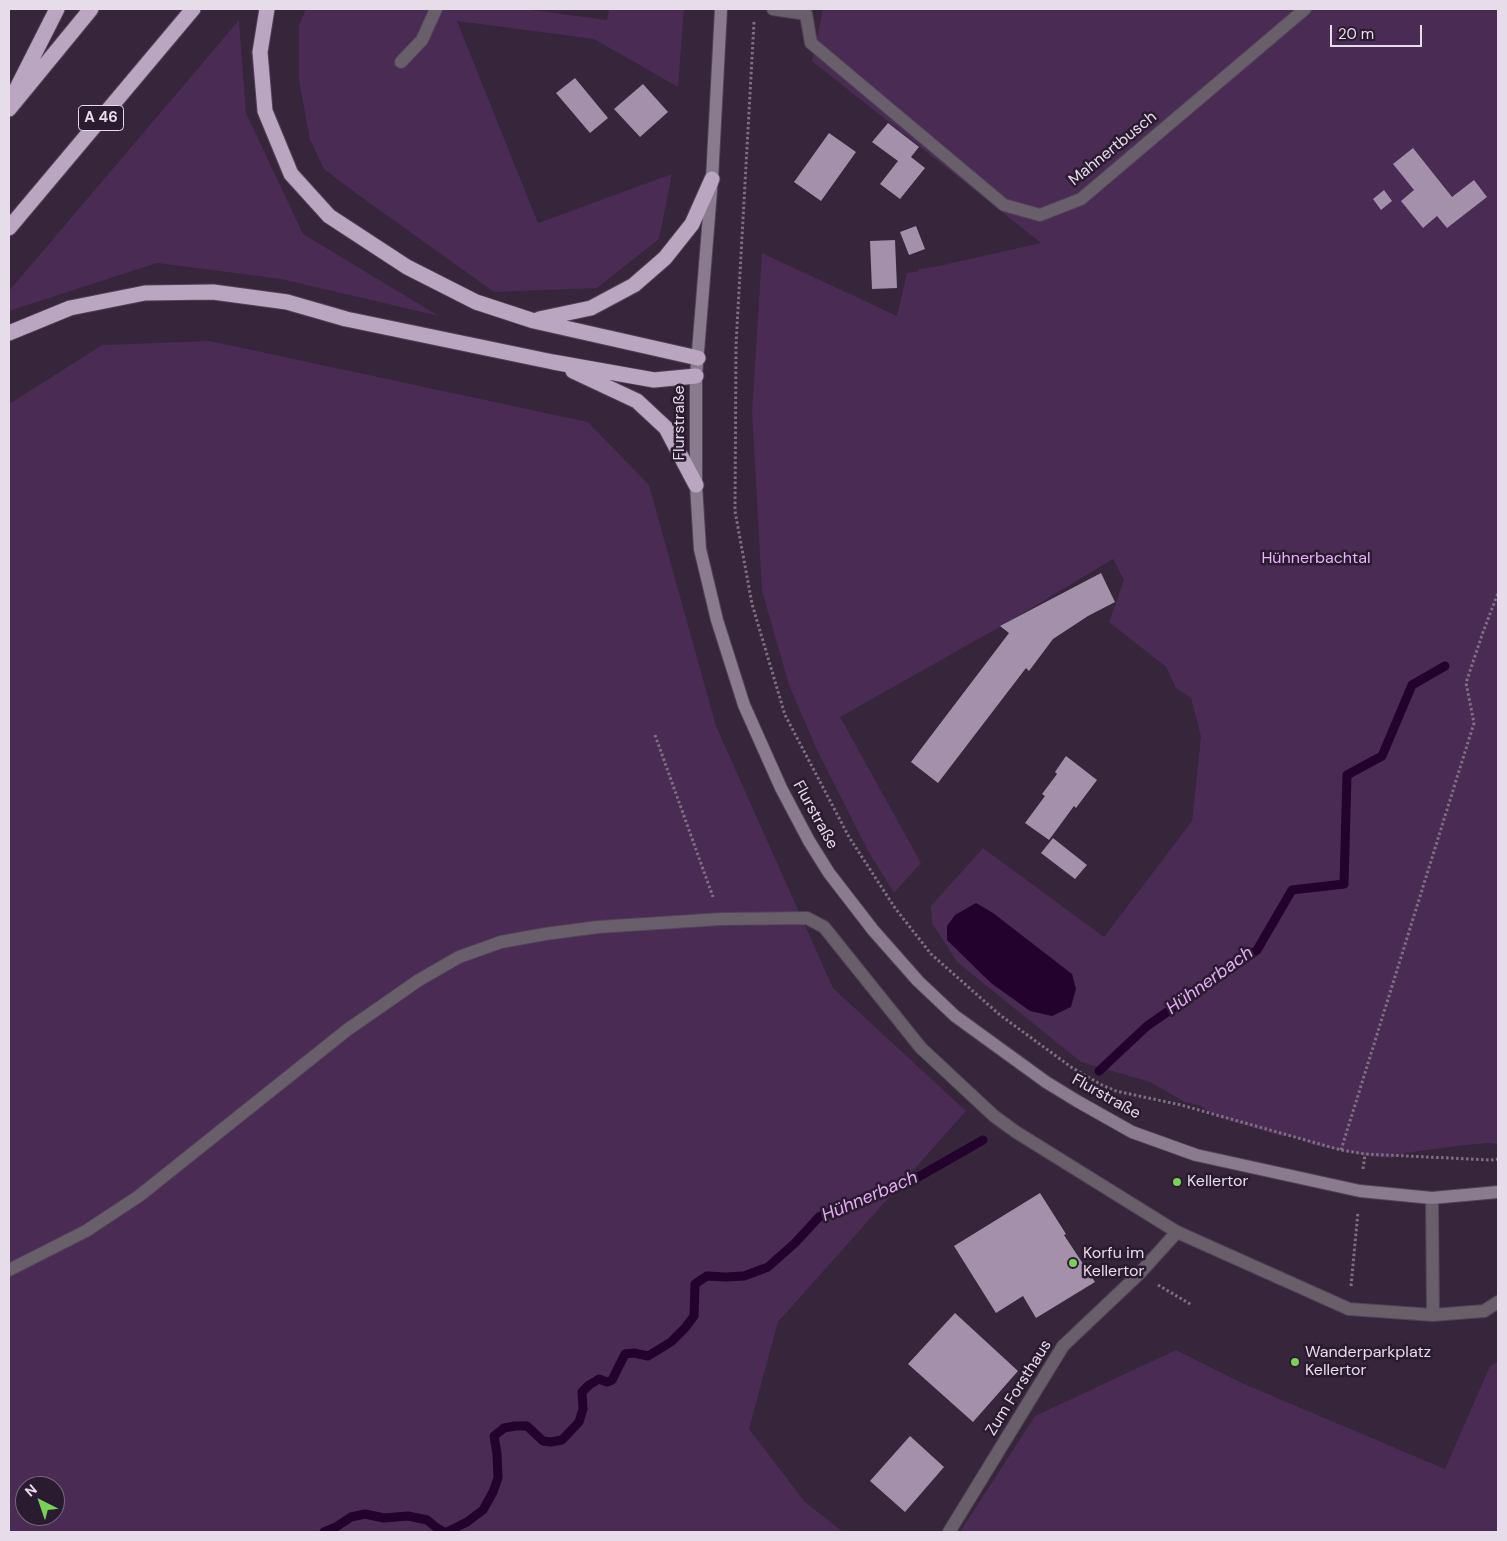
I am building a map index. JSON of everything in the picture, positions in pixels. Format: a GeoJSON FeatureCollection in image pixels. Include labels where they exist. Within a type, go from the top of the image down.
{"type":"FeatureCollection","features":[{"type":"Feature","properties":{"kind":"highway"},"geometry":{"type":"LineString","coordinates":[[9,104],[57,9]]}},
{"type":"Feature","properties":{"kind":"highway"},"geometry":{"type":"LineString","coordinates":[[9,109],[91,9]]}},
{"type":"Feature","properties":{"kind":"highway","name":"A 46"},"geometry":{"type":"LineString","coordinates":[[9,228],[193,9]]}},
{"type":"Feature","properties":{"kind":"highway"},"geometry":{"type":"LineString","coordinates":[[267,9],[260,52],[265,111],[291,174],[329,216],[407,267],[476,302],[534,320],[698,358]]}},
{"type":"Feature","properties":{"kind":"highway"},"geometry":{"type":"LineString","coordinates":[[534,320],[592,308],[634,285],[665,258],[692,224],[712,179]]}},
{"type":"Feature","properties":{"kind":"highway"},"geometry":{"type":"LineString","coordinates":[[9,333],[70,308],[145,293],[213,292],[287,302],[346,319],[553,362],[654,380],[696,376]]}},
{"type":"Feature","properties":{"kind":"highway"},"geometry":{"type":"LineString","coordinates":[[553,362],[637,401],[666,428],[696,485]]}},
{"type":"Feature","properties":{"kind":"main road","name":"Flurstraße"},"geometry":{"type":"LineString","coordinates":[[722,9],[712,179],[696,376],[696,485],[700,549],[716,620],[744,704],[781,788],[809,841],[830,873],[873,930],[918,981],[955,1016],[1046,1082],[1132,1132],[1196,1155],[1360,1191],[1432,1198],[1498,1192]]}},
{"type":"Feature","properties":{"kind":"street"},"geometry":{"type":"LineString","coordinates":[[401,62],[422,40],[436,9]]}},
{"type":"Feature","properties":{"kind":"street","name":"Mahnertbusch"},"geometry":{"type":"LineString","coordinates":[[773,9],[806,11],[811,43],[1004,205],[1040,215],[1081,199],[1305,9]]}},
{"type":"Feature","properties":{"kind":"street"},"geometry":{"type":"LineString","coordinates":[[9,1270],[86,1231],[139,1196],[347,1030],[419,980],[459,958],[501,942],[598,927],[721,919],[807,918],[824,927],[921,1048],[994,1116],[1016,1132],[1177,1232],[1350,1309],[1433,1315],[1484,1311],[1498,1302]]}},
{"type":"Feature","properties":{"kind":"street"},"geometry":{"type":"LineString","coordinates":[[1432,1198],[1433,1315]]}},
{"type":"Feature","properties":{"kind":"street","name":"Zum Forsthaus"},"geometry":{"type":"LineString","coordinates":[[949,1532],[1063,1346],[1138,1274],[1177,1232]]}},
{"type":"Feature","properties":{"kind":"path"},"geometry":{"type":"LineString","coordinates":[[754,19],[736,345],[735,511],[752,604],[785,715],[849,836],[895,908],[931,954],[1000,1015],[1071,1067],[1116,1091],[1181,1105],[1341,1150],[1366,1154],[1498,1159]]}},
{"type":"Feature","properties":{"kind":"path"},"geometry":{"type":"LineString","coordinates":[[1341,1150],[1474,723],[1466,683],[1498,594]]}},
{"type":"Feature","properties":{"kind":"path"},"geometry":{"type":"LineString","coordinates":[[655,735],[721,919]]}},
{"type":"Feature","properties":{"kind":"path"},"geometry":{"type":"LineString","coordinates":[[1350,1309],[1360,1191]]}},
{"type":"Feature","properties":{"kind":"path"},"geometry":{"type":"LineString","coordinates":[[1138,1274],[1192,1305]]}},
{"type":"Feature","properties":{"kind":"green space"},"geometry":{"type":"Polygon","coordinates":[[[306,9],[524,9],[607,20],[609,9],[684,9],[678,87],[594,39],[457,21],[538,223],[672,174],[659,239],[597,288],[494,292],[324,169],[310,140],[299,81],[299,25],[306,9]]]}},
{"type":"Feature","properties":{"kind":"green space","name":"Hühnerbachtal"},"geometry":{"type":"Polygon","coordinates":[[[823,9],[1498,9],[1498,1144],[1465,1145],[1405,1153],[1391,1158],[1372,1157],[1313,1145],[1294,1137],[1281,1136],[1217,1117],[1201,1106],[1185,1102],[1150,1082],[1081,1062],[957,962],[932,923],[931,906],[983,848],[1104,937],[1192,821],[1201,737],[1191,698],[1176,688],[1166,667],[1109,622],[1124,580],[1113,559],[1005,624],[840,717],[921,863],[894,893],[867,849],[816,748],[789,685],[762,591],[752,411],[762,253],[897,316],[907,273],[919,271],[918,269],[1041,243],[812,61],[823,9]]]}},
{"type":"Feature","properties":{"kind":"green space"},"geometry":{"type":"Polygon","coordinates":[[[239,20],[246,113],[303,234],[439,316],[281,279],[157,263],[9,311],[9,291],[239,20]]]}},
{"type":"Feature","properties":{"kind":"green space"},"geometry":{"type":"Polygon","coordinates":[[[210,341],[588,422],[649,485],[716,726],[833,988],[966,1111],[778,1322],[749,1429],[805,1502],[843,1532],[9,1532],[9,404],[102,345],[210,341]]]}},
{"type":"Feature","properties":{"kind":"green space"},"geometry":{"type":"Polygon","coordinates":[[[1176,1350],[1244,1384],[1445,1469],[1490,1366],[1498,1361],[1498,1532],[960,1532],[1035,1416],[1176,1350]]]}},
{"type":"Feature","properties":{"kind":"shaded area"},"geometry":{"type":"Polygon","coordinates":[[[976,903],[993,913],[1072,974],[1076,989],[1071,1007],[1052,1016],[1030,1011],[991,983],[947,940],[947,926],[955,915],[976,903]]]}},
{"type":"Feature","properties":{"kind":"building"},"geometry":{"type":"Polygon","coordinates":[[[575,78],[608,118],[590,133],[556,93],[575,78]]]}},
{"type":"Feature","properties":{"kind":"building"},"geometry":{"type":"Polygon","coordinates":[[[643,84],[668,112],[640,137],[614,109],[643,84]]]}},
{"type":"Feature","properties":{"kind":"building"},"geometry":{"type":"Polygon","coordinates":[[[888,123],[919,147],[911,157],[925,168],[900,199],[880,184],[898,161],[872,142],[888,123]]]}},
{"type":"Feature","properties":{"kind":"building"},"geometry":{"type":"Polygon","coordinates":[[[829,133],[856,152],[821,201],[794,182],[829,133]]]}},
{"type":"Feature","properties":{"kind":"building"},"geometry":{"type":"Polygon","coordinates":[[[1413,148],[1452,197],[1474,180],[1487,197],[1447,228],[1437,216],[1423,228],[1401,201],[1414,190],[1393,164],[1413,148]]]}},
{"type":"Feature","properties":{"kind":"building"},"geometry":{"type":"Polygon","coordinates":[[[1384,190],[1392,201],[1381,210],[1373,199],[1384,190]]]}},
{"type":"Feature","properties":{"kind":"building"},"geometry":{"type":"Polygon","coordinates":[[[916,226],[925,249],[909,255],[900,232],[916,226]]]}},
{"type":"Feature","properties":{"kind":"building"},"geometry":{"type":"Polygon","coordinates":[[[895,240],[897,288],[872,289],[870,241],[895,240]]]}},
{"type":"Feature","properties":{"kind":"building"},"geometry":{"type":"Polygon","coordinates":[[[1101,573],[1115,602],[1088,616],[1053,639],[1029,671],[1026,668],[938,783],[911,762],[1009,633],[1000,626],[1101,573]]]}},
{"type":"Feature","properties":{"kind":"building"},"geometry":{"type":"Polygon","coordinates":[[[1066,756],[1097,780],[1076,808],[1074,806],[1049,840],[1025,823],[1045,796],[1042,794],[1057,774],[1055,772],[1066,756]]]}},
{"type":"Feature","properties":{"kind":"building"},"geometry":{"type":"Polygon","coordinates":[[[1053,838],[1087,865],[1075,879],[1041,853],[1053,838]]]}},
{"type":"Feature","properties":{"kind":"building"},"geometry":{"type":"Polygon","coordinates":[[[1040,1193],[1066,1234],[1064,1235],[1095,1282],[1036,1318],[1023,1296],[996,1313],[954,1246],[1040,1193]]]}},
{"type":"Feature","properties":{"kind":"building"},"geometry":{"type":"Polygon","coordinates":[[[955,1313],[1018,1371],[973,1422],[908,1364],[955,1313]]]}},
{"type":"Feature","properties":{"kind":"building"},"geometry":{"type":"Polygon","coordinates":[[[910,1436],[944,1467],[905,1512],[870,1481],[910,1436]]]}},
{"type":"Feature","properties":{"kind":"waterway","name":"Hühnerbach"},"geometry":{"type":"LineString","coordinates":[[1099,1071],[1147,1026],[1257,950],[1292,890],[1344,884],[1347,775],[1382,756],[1412,685],[1445,666]]}},
{"type":"Feature","properties":{"kind":"waterway","name":"Hühnerbach"},"geometry":{"type":"LineString","coordinates":[[447,1532],[467,1522],[483,1510],[493,1492],[498,1478],[494,1436],[504,1428],[527,1426],[543,1441],[562,1440],[579,1422],[583,1409],[582,1392],[589,1385],[599,1379],[607,1382],[612,1380],[625,1354],[634,1353],[648,1356],[671,1342],[685,1328],[694,1316],[695,1284],[707,1276],[744,1276],[768,1267],[795,1243],[819,1217],[913,1180],[983,1140]]}},
{"type":"Feature","properties":{"kind":"waterway","name":"Hühnerbach"},"geometry":{"type":"LineString","coordinates":[[324,1532],[351,1517],[365,1514],[384,1518],[408,1516],[427,1520],[444,1532]]}},
{"type":"Feature","properties":{"kind":"place","name":"Kellertor"},"geometry":{"type":"Point","coordinates":[1177,1182]}},
{"type":"Feature","properties":{"kind":"place","name":"Korfu im Kellertor"},"geometry":{"type":"Point","coordinates":[1073,1263]}},
{"type":"Feature","properties":{"kind":"place","name":"Wanderparkplatz Kellertor"},"geometry":{"type":"Point","coordinates":[1295,1362]}}]}
